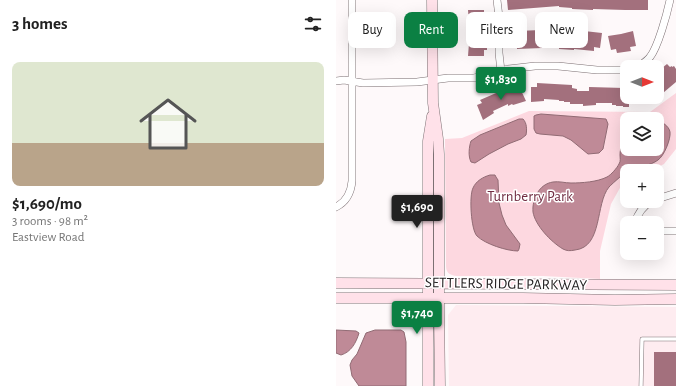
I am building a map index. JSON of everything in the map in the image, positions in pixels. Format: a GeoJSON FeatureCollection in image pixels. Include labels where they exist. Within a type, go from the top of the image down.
{"type":"FeatureCollection","features":[{"type":"Feature","properties":{"kind":"street"},"geometry":{"type":"LineString","coordinates":[[336,208],[343,203],[352,188],[352,0]]}},
{"type":"Feature","properties":{"kind":"street"},"geometry":{"type":"LineString","coordinates":[[428,386],[433,298],[439,284],[438,139],[433,80],[432,0]]}},
{"type":"Feature","properties":{"kind":"street"},"geometry":{"type":"LineString","coordinates":[[496,0],[499,17],[499,53],[501,70]]}},
{"type":"Feature","properties":{"kind":"street"},"geometry":{"type":"LineString","coordinates":[[648,60],[654,51],[666,17],[670,0]]}},
{"type":"Feature","properties":{"kind":"street"},"geometry":{"type":"LineString","coordinates":[[336,81],[417,82],[448,78],[474,78],[501,70],[545,66],[594,70],[620,70]]}},
{"type":"Feature","properties":{"kind":"street"},"geometry":{"type":"LineString","coordinates":[[434,103],[428,141],[428,284],[433,298],[440,386]]}},
{"type":"Feature","properties":{"kind":"street"},"geometry":{"type":"LineString","coordinates":[[664,197],[676,193]]}},
{"type":"Feature","properties":{"kind":"street"},"geometry":{"type":"LineString","coordinates":[[664,231],[676,231]]}},
{"type":"Feature","properties":{"kind":"street","name":"SETTLERS RIDGE PARKWAY"},"geometry":{"type":"LineString","coordinates":[[336,284],[676,285]]}},
{"type":"Feature","properties":{"kind":"street","name":"SETTLERS RIDGE PARKWAY"},"geometry":{"type":"LineString","coordinates":[[336,298],[676,299]]}},
{"type":"Feature","properties":{"kind":"lane"},"geometry":{"type":"LineString","coordinates":[[641,386],[642,339],[676,339]]}},
{"type":"Feature","properties":{"kind":"shaded area"},"geometry":{"type":"Polygon","coordinates":[[[541,114],[606,119],[608,124],[603,149],[599,153],[588,154],[571,140],[563,136],[536,133],[534,129],[534,116],[541,114]]]}},
{"type":"Feature","properties":{"kind":"shaded area"},"geometry":{"type":"Polygon","coordinates":[[[519,119],[523,119],[525,122],[527,129],[526,135],[475,163],[471,162],[469,152],[471,141],[480,135],[519,119]]]}},
{"type":"Feature","properties":{"kind":"shaded area"},"geometry":{"type":"Polygon","coordinates":[[[664,124],[670,132],[664,152],[664,124]]]}},
{"type":"Feature","properties":{"kind":"shaded area"},"geometry":{"type":"Polygon","coordinates":[[[620,156],[661,156],[652,164],[620,164],[620,177],[609,187],[605,194],[597,224],[590,241],[584,247],[575,250],[570,251],[563,249],[544,233],[534,217],[533,207],[537,193],[548,183],[585,182],[603,179],[612,173],[620,161],[620,156]]]}},
{"type":"Feature","properties":{"kind":"shaded area"},"geometry":{"type":"Polygon","coordinates":[[[490,175],[495,175],[498,180],[499,203],[502,215],[506,225],[520,244],[518,251],[513,251],[491,244],[481,239],[475,233],[471,213],[473,188],[478,181],[490,175]]]}},
{"type":"Feature","properties":{"kind":"shaded area"},"geometry":{"type":"Polygon","coordinates":[[[456,305],[676,307],[676,386],[449,386],[448,315],[456,305]]]}},
{"type":"Feature","properties":{"kind":"shaded area"},"geometry":{"type":"Polygon","coordinates":[[[336,330],[356,331],[359,333],[353,347],[345,354],[341,355],[336,353],[336,330]]]}},
{"type":"Feature","properties":{"kind":"shaded area"},"geometry":{"type":"Polygon","coordinates":[[[375,330],[401,330],[404,332],[406,342],[406,386],[359,386],[352,376],[350,365],[352,360],[357,354],[366,333],[375,330]]]}},
{"type":"Feature","properties":{"kind":"green space","name":"Turnberry Park"},"geometry":{"type":"Polygon","coordinates":[[[676,93],[676,149],[664,164],[620,164],[620,188],[611,204],[600,251],[600,279],[543,276],[456,276],[448,273],[446,266],[445,139],[462,138],[529,111],[650,112],[661,104],[664,104],[664,102],[676,93]]]}},
{"type":"Feature","properties":{"kind":"building"},"geometry":{"type":"Polygon","coordinates":[[[507,0],[648,0],[648,10],[593,10],[572,9],[559,6],[508,10],[507,0]]]}},
{"type":"Feature","properties":{"kind":"building"},"geometry":{"type":"Polygon","coordinates":[[[468,10],[484,10],[484,12],[468,12],[468,10]]]}},
{"type":"Feature","properties":{"kind":"building"},"geometry":{"type":"Polygon","coordinates":[[[535,30],[535,48],[542,48],[517,49],[527,48],[527,31],[535,30]]]}},
{"type":"Feature","properties":{"kind":"building"},"geometry":{"type":"Polygon","coordinates":[[[588,31],[602,33],[600,48],[594,47],[594,51],[559,49],[588,48],[588,31]]]}},
{"type":"Feature","properties":{"kind":"building"},"geometry":{"type":"Polygon","coordinates":[[[633,31],[636,46],[630,47],[631,51],[617,53],[616,49],[611,50],[608,36],[633,31]]]}},
{"type":"Feature","properties":{"kind":"building"},"geometry":{"type":"Polygon","coordinates":[[[469,48],[487,48],[487,50],[484,50],[484,56],[468,56],[469,48]]]}},
{"type":"Feature","properties":{"kind":"building"},"geometry":{"type":"Polygon","coordinates":[[[667,64],[670,67],[674,66],[676,69],[676,82],[664,92],[664,66],[667,64]]]}},
{"type":"Feature","properties":{"kind":"building"},"geometry":{"type":"Polygon","coordinates":[[[537,83],[572,85],[572,88],[577,89],[577,91],[589,91],[589,87],[620,88],[620,104],[629,104],[629,107],[616,106],[612,105],[612,103],[596,103],[596,105],[583,106],[583,104],[570,104],[570,102],[544,99],[544,101],[531,102],[531,87],[537,87],[537,83]]]}},
{"type":"Feature","properties":{"kind":"building"},"geometry":{"type":"Polygon","coordinates":[[[512,86],[513,88],[519,86],[526,101],[508,106],[508,104],[493,111],[494,113],[483,120],[477,105],[482,103],[480,100],[512,86]]]}},
{"type":"Feature","properties":{"kind":"building"},"geometry":{"type":"Polygon","coordinates":[[[654,352],[676,352],[676,386],[654,386],[654,352]]]}}]}
